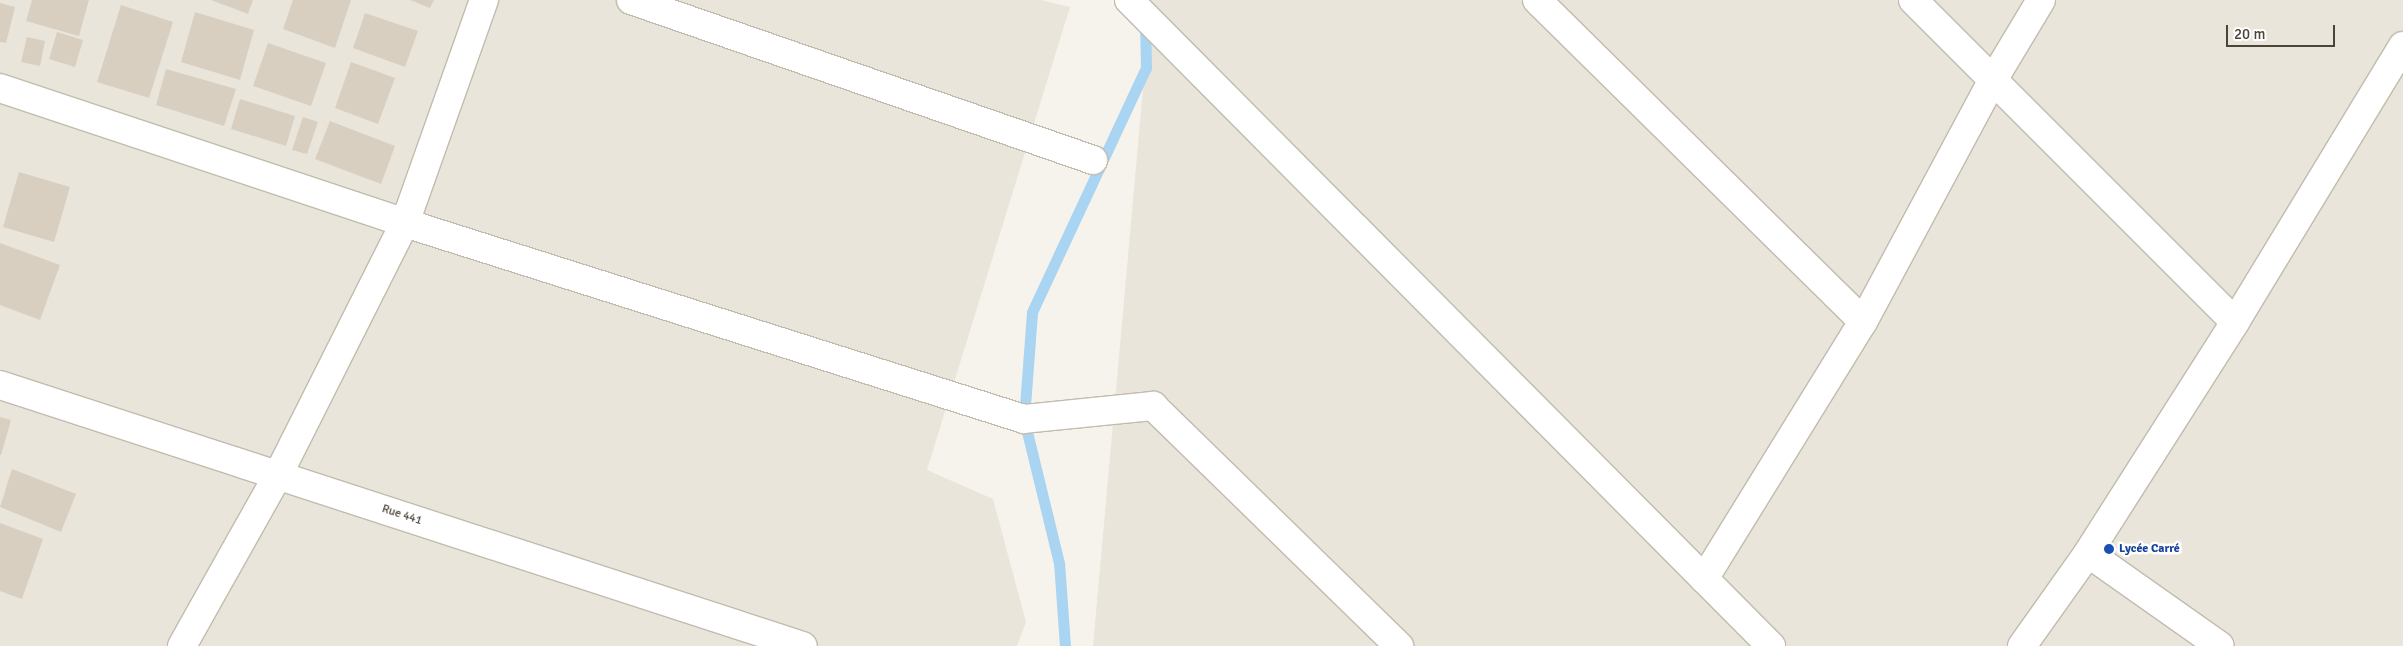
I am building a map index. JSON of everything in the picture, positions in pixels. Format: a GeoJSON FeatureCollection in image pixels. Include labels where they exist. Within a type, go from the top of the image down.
{"type":"FeatureCollection","features":[{"type":"Feature","properties":{"kind":"street"},"geometry":{"type":"LineString","coordinates":[[182,646],[278,475],[405,223],[484,0]]}},
{"type":"Feature","properties":{"kind":"street"},"geometry":{"type":"LineString","coordinates":[[631,0],[1093,160]]}},
{"type":"Feature","properties":{"kind":"street"},"geometry":{"type":"LineString","coordinates":[[1129,0],[1771,646]]}},
{"type":"Feature","properties":{"kind":"street"},"geometry":{"type":"LineString","coordinates":[[1536,0],[1863,322]]}},
{"type":"Feature","properties":{"kind":"street"},"geometry":{"type":"LineString","coordinates":[[1913,0],[2235,322]]}},
{"type":"Feature","properties":{"kind":"street"},"geometry":{"type":"LineString","coordinates":[[1704,579],[1863,322],[1993,80],[2041,0]]}},
{"type":"Feature","properties":{"kind":"street"},"geometry":{"type":"LineString","coordinates":[[2022,646],[2088,553],[2235,322],[2403,46]]}},
{"type":"Feature","properties":{"kind":"street"},"geometry":{"type":"LineString","coordinates":[[0,88],[405,223],[1024,419],[1153,406],[1399,646]]}},
{"type":"Feature","properties":{"kind":"street","name":"Rue 441"},"geometry":{"type":"LineString","coordinates":[[0,385],[803,646]]}},
{"type":"Feature","properties":{"kind":"street"},"geometry":{"type":"LineString","coordinates":[[2088,553],[2220,646]]}},
{"type":"Feature","properties":{"kind":"shaded area"},"geometry":{"type":"Polygon","coordinates":[[[0,0],[1041,0],[1070,7],[927,470],[993,499],[1026,622],[1017,646],[0,646],[0,0]]]}},
{"type":"Feature","properties":{"kind":"shaded area"},"geometry":{"type":"Polygon","coordinates":[[[1151,0],[2403,0],[2403,646],[1093,646],[1151,0]]]}},
{"type":"Feature","properties":{"kind":"building"},"geometry":{"type":"Polygon","coordinates":[[[32,0],[89,0],[79,36],[26,21],[32,0]]]}},
{"type":"Feature","properties":{"kind":"building"},"geometry":{"type":"Polygon","coordinates":[[[211,0],[253,0],[248,14],[211,0]]]}},
{"type":"Feature","properties":{"kind":"building"},"geometry":{"type":"Polygon","coordinates":[[[293,0],[351,0],[335,48],[283,29],[293,0]]]}},
{"type":"Feature","properties":{"kind":"building"},"geometry":{"type":"Polygon","coordinates":[[[410,0],[434,0],[430,8],[410,0]]]}},
{"type":"Feature","properties":{"kind":"building"},"geometry":{"type":"Polygon","coordinates":[[[0,3],[15,7],[6,43],[0,42],[0,3]]]}},
{"type":"Feature","properties":{"kind":"building"},"geometry":{"type":"Polygon","coordinates":[[[121,5],[173,22],[149,98],[97,82],[121,5]]]}},
{"type":"Feature","properties":{"kind":"building"},"geometry":{"type":"Polygon","coordinates":[[[195,12],[254,30],[240,80],[181,62],[195,12]]]}},
{"type":"Feature","properties":{"kind":"building"},"geometry":{"type":"Polygon","coordinates":[[[365,13],[418,31],[405,67],[353,48],[365,13]]]}},
{"type":"Feature","properties":{"kind":"building"},"geometry":{"type":"Polygon","coordinates":[[[57,32],[83,40],[75,67],[49,59],[57,32]]]}},
{"type":"Feature","properties":{"kind":"building"},"geometry":{"type":"Polygon","coordinates":[[[27,37],[45,41],[40,66],[21,62],[27,37]]]}},
{"type":"Feature","properties":{"kind":"building"},"geometry":{"type":"Polygon","coordinates":[[[268,43],[326,63],[311,106],[253,86],[268,43]]]}},
{"type":"Feature","properties":{"kind":"building"},"geometry":{"type":"Polygon","coordinates":[[[351,62],[395,78],[378,124],[335,108],[351,62]]]}},
{"type":"Feature","properties":{"kind":"building"},"geometry":{"type":"Polygon","coordinates":[[[166,69],[236,89],[224,126],[156,105],[166,69]]]}},
{"type":"Feature","properties":{"kind":"building"},"geometry":{"type":"Polygon","coordinates":[[[240,99],[295,116],[286,146],[231,129],[240,99]]]}},
{"type":"Feature","properties":{"kind":"building"},"geometry":{"type":"Polygon","coordinates":[[[303,117],[318,122],[307,154],[292,150],[303,117]]]}},
{"type":"Feature","properties":{"kind":"building"},"geometry":{"type":"Polygon","coordinates":[[[330,121],[395,146],[381,184],[315,159],[330,121]]]}},
{"type":"Feature","properties":{"kind":"building"},"geometry":{"type":"Polygon","coordinates":[[[19,172],[70,187],[54,242],[3,227],[19,172]]]}},
{"type":"Feature","properties":{"kind":"building"},"geometry":{"type":"Polygon","coordinates":[[[0,243],[60,265],[40,320],[0,305],[0,243]]]}},
{"type":"Feature","properties":{"kind":"building"},"geometry":{"type":"Polygon","coordinates":[[[0,417],[11,420],[1,455],[0,455],[0,417]]]}},
{"type":"Feature","properties":{"kind":"building"},"geometry":{"type":"Polygon","coordinates":[[[12,469],[76,494],[61,532],[0,507],[12,469]]]}},
{"type":"Feature","properties":{"kind":"building"},"geometry":{"type":"Polygon","coordinates":[[[0,523],[43,539],[22,599],[0,591],[0,523]]]}},
{"type":"Feature","properties":{"kind":"waterway"},"geometry":{"type":"LineString","coordinates":[[1065,646],[1059,563],[1024,419],[1032,312],[1146,68],[1145,20]]}},
{"type":"Feature","properties":{"kind":"place","name":"Lycée Carré"},"geometry":{"type":"Point","coordinates":[2109,549]}}]}
